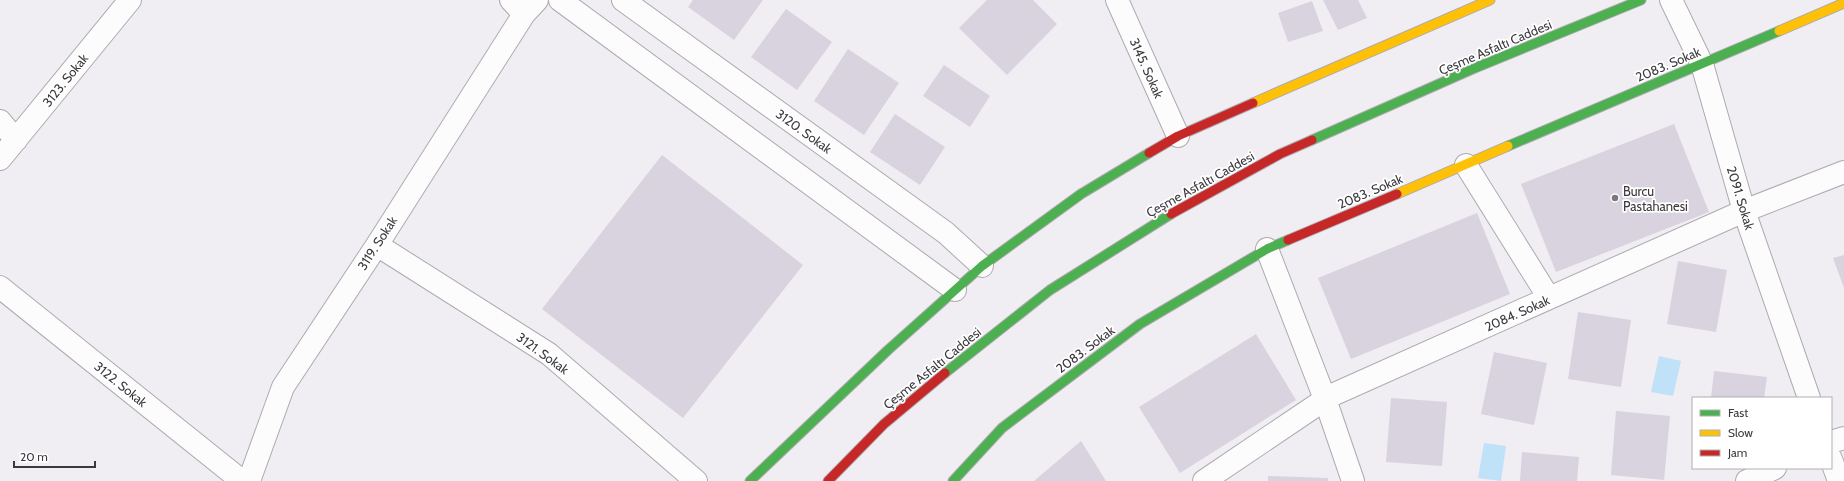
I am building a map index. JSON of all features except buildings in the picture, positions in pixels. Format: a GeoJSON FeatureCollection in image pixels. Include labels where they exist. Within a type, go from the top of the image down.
{"type":"FeatureCollection","features":[{"type":"Feature","properties":{"kind":"main road"},"geometry":{"type":"LineString","coordinates":[[750,481],[888,350],[982,266],[1081,194],[1178,136],[1490,0]]}},
{"type":"Feature","properties":{"kind":"main road","name":"Çeşme Asfaltı Caddesi"},"geometry":{"type":"LineString","coordinates":[[828,481],[884,424],[969,353],[1050,290],[1157,222],[1280,154],[1475,68],[1641,0]]}},
{"type":"Feature","properties":{"kind":"main road","name":"2083. Sokak"},"geometry":{"type":"LineString","coordinates":[[953,481],[1002,428],[1140,324],[1267,249],[1844,3]]}},
{"type":"Feature","properties":{"kind":"street","name":"3123. Sokak"},"geometry":{"type":"LineString","coordinates":[[0,159],[130,0]]}},
{"type":"Feature","properties":{"kind":"street"},"geometry":{"type":"LineString","coordinates":[[560,0],[955,290]]}},
{"type":"Feature","properties":{"kind":"street","name":"3120. Sokak"},"geometry":{"type":"LineString","coordinates":[[623,0],[946,233],[982,266]]}},
{"type":"Feature","properties":{"kind":"street","name":"3145. Sokak"},"geometry":{"type":"LineString","coordinates":[[1118,0],[1178,136]]}},
{"type":"Feature","properties":{"kind":"street","name":"2091. Sokak"},"geometry":{"type":"LineString","coordinates":[[1671,0],[1702,64],[1744,211],[1809,397]]}},
{"type":"Feature","properties":{"kind":"street","name":"3119. Sokak"},"geometry":{"type":"LineString","coordinates":[[249,481],[283,387],[377,244],[524,5]]}},
{"type":"Feature","properties":{"kind":"street"},"geometry":{"type":"LineString","coordinates":[[0,121],[16,140]]}},
{"type":"Feature","properties":{"kind":"street"},"geometry":{"type":"LineString","coordinates":[[1466,165],[1549,298]]}},
{"type":"Feature","properties":{"kind":"street","name":"2084. Sokak"},"geometry":{"type":"LineString","coordinates":[[1204,481],[1326,399],[1744,211],[1844,172]]}},
{"type":"Feature","properties":{"kind":"street","name":"3121. Sokak"},"geometry":{"type":"LineString","coordinates":[[377,244],[549,354],[696,481]]}},
{"type":"Feature","properties":{"kind":"street"},"geometry":{"type":"LineString","coordinates":[[1267,249],[1326,399],[1353,481]]}},
{"type":"Feature","properties":{"kind":"street","name":"3122. Sokak"},"geometry":{"type":"LineString","coordinates":[[0,286],[242,481]]}},
{"type":"Feature","properties":{"kind":"street"},"geometry":{"type":"LineString","coordinates":[[1832,442],[1844,438]]}},
{"type":"Feature","properties":{"kind":"street"},"geometry":{"type":"LineString","coordinates":[[1832,462],[1839,481]]}},
{"type":"Feature","properties":{"kind":"street"},"geometry":{"type":"LineString","coordinates":[[1747,481],[1773,469]]}},
{"type":"Feature","properties":{"kind":"water"},"geometry":{"type":"Polygon","coordinates":[[[1659,356],[1681,361],[1673,396],[1651,392],[1659,356]]]}},
{"type":"Feature","properties":{"kind":"water"},"geometry":{"type":"Polygon","coordinates":[[[1484,443],[1506,446],[1501,481],[1478,478],[1484,443]]]}},
{"type":"Feature","properties":{"kind":"traffic: fast"},"geometry":{"type":"LineString","coordinates":[[1312,140],[1475,68],[1641,0]]}},
{"type":"Feature","properties":{"kind":"traffic: fast"},"geometry":{"type":"LineString","coordinates":[[1508,146],[1779,31]]}},
{"type":"Feature","properties":{"kind":"traffic: fast"},"geometry":{"type":"LineString","coordinates":[[750,481],[888,350],[982,266],[1081,194],[1149,153]]}},
{"type":"Feature","properties":{"kind":"traffic: fast"},"geometry":{"type":"LineString","coordinates":[[945,373],[1050,290],[1171,214]]}},
{"type":"Feature","properties":{"kind":"traffic: fast"},"geometry":{"type":"LineString","coordinates":[[953,481],[1002,428],[1140,324],[1267,249],[1288,240]]}},
{"type":"Feature","properties":{"kind":"traffic: slow"},"geometry":{"type":"LineString","coordinates":[[1253,103],[1490,0]]}},
{"type":"Feature","properties":{"kind":"traffic: slow"},"geometry":{"type":"LineString","coordinates":[[1779,31],[1844,3]]}},
{"type":"Feature","properties":{"kind":"traffic: slow"},"geometry":{"type":"LineString","coordinates":[[1397,194],[1508,146]]}},
{"type":"Feature","properties":{"kind":"traffic: jam"},"geometry":{"type":"LineString","coordinates":[[1149,153],[1178,136],[1253,103]]}},
{"type":"Feature","properties":{"kind":"traffic: jam"},"geometry":{"type":"LineString","coordinates":[[1171,214],[1280,154],[1312,140]]}},
{"type":"Feature","properties":{"kind":"traffic: jam"},"geometry":{"type":"LineString","coordinates":[[1288,240],[1397,194]]}},
{"type":"Feature","properties":{"kind":"traffic: jam"},"geometry":{"type":"LineString","coordinates":[[828,481],[884,424],[945,373]]}},
{"type":"Feature","properties":{"kind":"place","name":"Burcu Pastahanesi"},"geometry":{"type":"Point","coordinates":[1615,198]}}]}
